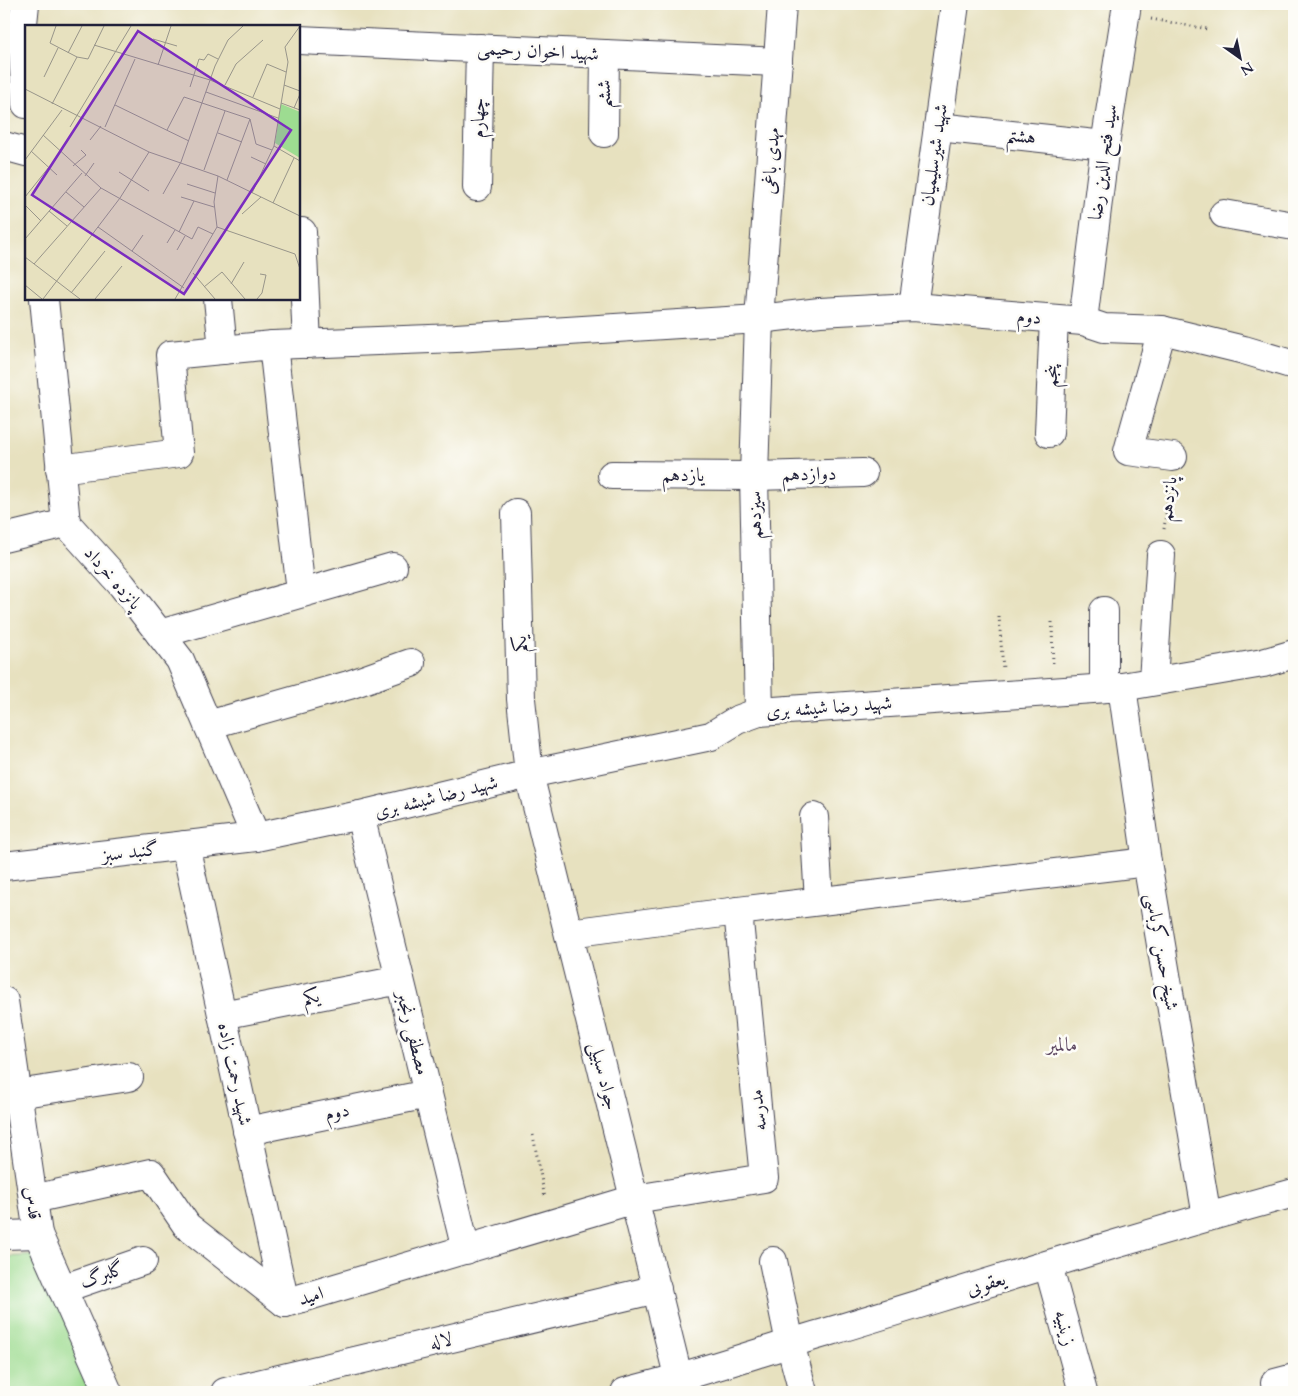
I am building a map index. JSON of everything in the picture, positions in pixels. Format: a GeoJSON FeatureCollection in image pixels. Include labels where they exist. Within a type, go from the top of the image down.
{"type":"FeatureCollection","features":[{"type":"Feature","properties":{"kind":"street"},"geometry":{"type":"LineString","coordinates":[[25,4],[25,68]]}},
{"type":"Feature","properties":{"kind":"street","name":"مهدی باغی"},"geometry":{"type":"LineString","coordinates":[[759,319],[782,4]]}},
{"type":"Feature","properties":{"kind":"street","name":"شهید شیرسلیمیان"},"geometry":{"type":"LineString","coordinates":[[913,306],[955,4]]}},
{"type":"Feature","properties":{"kind":"street","name":"سید فتح الدین رضا"},"geometry":{"type":"LineString","coordinates":[[1083,322],[1105,145],[1126,9]]}},
{"type":"Feature","properties":{"kind":"street","name":"شهید اخوان رحیمی"},"geometry":{"type":"LineString","coordinates":[[300,40],[778,62]]}},
{"type":"Feature","properties":{"kind":"street","name":"چهارم"},"geometry":{"type":"LineString","coordinates":[[477,187],[480,48]]}},
{"type":"Feature","properties":{"kind":"street","name":"ششم"},"geometry":{"type":"LineString","coordinates":[[604,133],[605,54]]}},
{"type":"Feature","properties":{"kind":"street","name":"هشتم"},"geometry":{"type":"LineString","coordinates":[[938,127],[1105,145]]}},
{"type":"Feature","properties":{"kind":"street"},"geometry":{"type":"LineString","coordinates":[[4,146],[25,152]]}},
{"type":"Feature","properties":{"kind":"street"},"geometry":{"type":"LineString","coordinates":[[1224,214],[1294,226]]}},
{"type":"Feature","properties":{"kind":"street"},"geometry":{"type":"LineString","coordinates":[[302,232],[306,344]]}},
{"type":"Feature","properties":{"kind":"street"},"geometry":{"type":"LineString","coordinates":[[4,538],[66,523],[44,300]]}},
{"type":"Feature","properties":{"kind":"street"},"geometry":{"type":"LineString","coordinates":[[218,300],[222,350]]}},
{"type":"Feature","properties":{"kind":"street","name":"دوم"},"geometry":{"type":"LineString","coordinates":[[60,469],[179,453],[170,355],[273,345],[456,338],[759,319],[820,312],[913,306],[1083,322],[1104,328],[1162,330],[1244,350],[1294,365]]}},
{"type":"Feature","properties":{"kind":"street","name":"سیزدهم"},"geometry":{"type":"LineString","coordinates":[[759,319],[754,476],[759,712]]}},
{"type":"Feature","properties":{"kind":"street","name":"پنجم"},"geometry":{"type":"LineString","coordinates":[[1048,432],[1054,319]]}},
{"type":"Feature","properties":{"kind":"street","name":"پانزدهم"},"geometry":{"type":"LineString","coordinates":[[1162,330],[1128,451],[1173,458]]}},
{"type":"Feature","properties":{"kind":"street"},"geometry":{"type":"LineString","coordinates":[[273,345],[301,592]]}},
{"type":"Feature","properties":{"kind":"street","name":"دوازدهم"},"geometry":{"type":"LineString","coordinates":[[754,476],[863,473]]}},
{"type":"Feature","properties":{"kind":"street","name":"یازدهم"},"geometry":{"type":"LineString","coordinates":[[612,475],[754,476]]}},
{"type":"Feature","properties":{"kind":"street","name":"یکم"},"geometry":{"type":"LineString","coordinates":[[516,513],[521,699],[529,774]]}},
{"type":"Feature","properties":{"kind":"street","name":"پانزده خرداد"},"geometry":{"type":"LineString","coordinates":[[66,523],[122,585],[180,660],[256,837]]}},
{"type":"Feature","properties":{"kind":"street"},"geometry":{"type":"LineString","coordinates":[[1153,681],[1160,554]]}},
{"type":"Feature","properties":{"kind":"street"},"geometry":{"type":"LineString","coordinates":[[160,634],[393,567]]}},
{"type":"Feature","properties":{"kind":"street","name":"شیخ حسن کرباسی"},"geometry":{"type":"LineString","coordinates":[[1104,611],[1113,687],[1147,862],[1207,1217]]}},
{"type":"Feature","properties":{"kind":"street","name":"شهید رضا شیشه بری"},"geometry":{"type":"LineString","coordinates":[[256,837],[360,816],[529,774],[710,736],[737,720],[759,712],[1113,687],[1263,663],[1294,654]]}},
{"type":"Feature","properties":{"kind":"street"},"geometry":{"type":"LineString","coordinates":[[208,725],[349,685],[411,663]]}},
{"type":"Feature","properties":{"kind":"street","name":"جواد سبیلی"},"geometry":{"type":"LineString","coordinates":[[529,774],[681,1385]]}},
{"type":"Feature","properties":{"kind":"street","name":"مصطفی رنجبر"},"geometry":{"type":"LineString","coordinates":[[360,816],[466,1250]]}},
{"type":"Feature","properties":{"kind":"street"},"geometry":{"type":"LineString","coordinates":[[814,817],[819,901]]}},
{"type":"Feature","properties":{"kind":"street","name":"گنبد سبز"},"geometry":{"type":"LineString","coordinates":[[4,866],[256,837]]}},
{"type":"Feature","properties":{"kind":"street","name":"شهید رحمت زاده"},"geometry":{"type":"LineString","coordinates":[[185,845],[285,1304]]}},
{"type":"Feature","properties":{"kind":"street"},"geometry":{"type":"LineString","coordinates":[[569,933],[1147,862]]}},
{"type":"Feature","properties":{"kind":"street","name":"مدرسه"},"geometry":{"type":"LineString","coordinates":[[635,1199],[764,1178],[738,911]]}},
{"type":"Feature","properties":{"kind":"street","name":"یکم"},"geometry":{"type":"LineString","coordinates":[[222,1015],[400,980]]}},
{"type":"Feature","properties":{"kind":"street","name":"قدس"},"geometry":{"type":"LineString","coordinates":[[4,1001],[38,1234],[108,1392]]}},
{"type":"Feature","properties":{"kind":"street"},"geometry":{"type":"LineString","coordinates":[[18,1094],[129,1077]]}},
{"type":"Feature","properties":{"kind":"street","name":"دوم"},"geometry":{"type":"LineString","coordinates":[[247,1131],[428,1094]]}},
{"type":"Feature","properties":{"kind":"street","name":"امید"},"geometry":{"type":"LineString","coordinates":[[33,1199],[151,1173],[187,1226],[285,1304],[635,1199]]}},
{"type":"Feature","properties":{"kind":"street","name":"یعقوبی"},"geometry":{"type":"LineString","coordinates":[[625,1392],[681,1385],[790,1343],[1207,1217],[1294,1193]]}},
{"type":"Feature","properties":{"kind":"street"},"geometry":{"type":"LineString","coordinates":[[4,1235],[38,1234]]}},
{"type":"Feature","properties":{"kind":"street","name":"گلبرگ"},"geometry":{"type":"LineString","coordinates":[[62,1289],[143,1261]]}},
{"type":"Feature","properties":{"kind":"street"},"geometry":{"type":"LineString","coordinates":[[773,1261],[790,1343],[803,1392]]}},
{"type":"Feature","properties":{"kind":"street","name":"زینبیه"},"geometry":{"type":"LineString","coordinates":[[1048,1265],[1083,1392]]}},
{"type":"Feature","properties":{"kind":"street","name":"لاله"},"geometry":{"type":"LineString","coordinates":[[225,1392],[657,1289]]}},
{"type":"Feature","properties":{"kind":"path"},"geometry":{"type":"LineString","coordinates":[[1126,9],[1208,29]]}},
{"type":"Feature","properties":{"kind":"path","name":"پانزدهم"},"geometry":{"type":"LineString","coordinates":[[1160,554],[1173,458]]}},
{"type":"Feature","properties":{"kind":"path"},"geometry":{"type":"LineString","coordinates":[[999,616],[1005,694]]}},
{"type":"Feature","properties":{"kind":"path"},"geometry":{"type":"LineString","coordinates":[[1052,622],[1053,691]]}},
{"type":"Feature","properties":{"kind":"path"},"geometry":{"type":"LineString","coordinates":[[533,1135],[550,1225]]}},
{"type":"Feature","properties":{"kind":"green space"},"geometry":{"type":"Polygon","coordinates":[[[42,1255],[106,1392],[4,1392],[4,1257],[42,1255]]]}},
{"type":"Feature","properties":{"kind":"district","name":"مالمیر"},"geometry":{"type":"Point","coordinates":[1062,1044]}}]}
